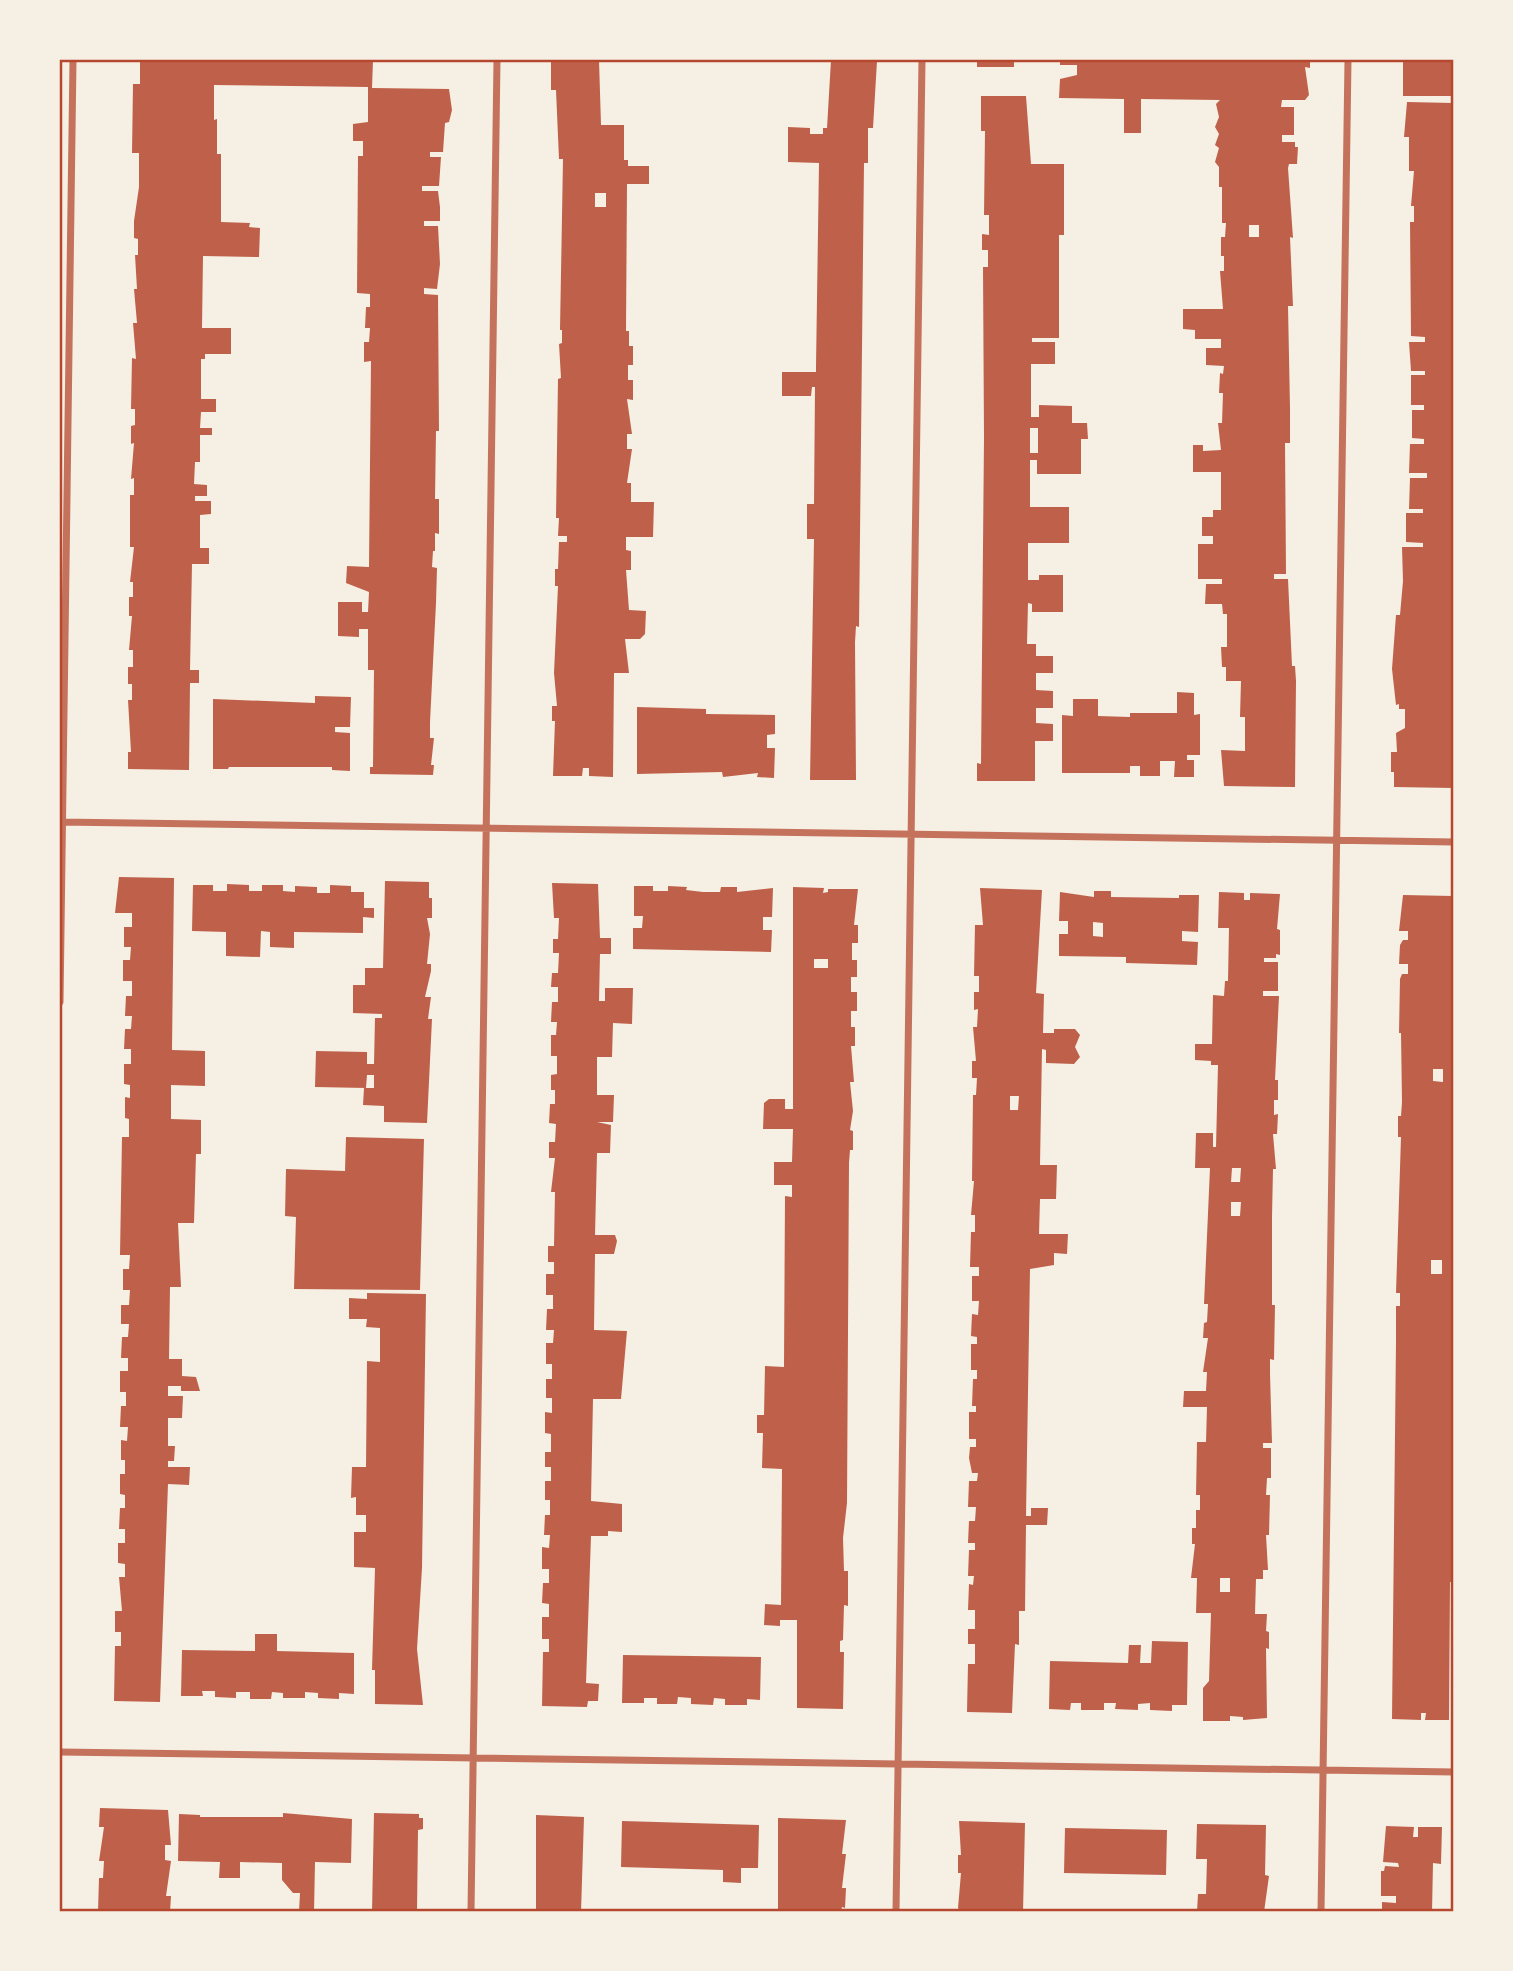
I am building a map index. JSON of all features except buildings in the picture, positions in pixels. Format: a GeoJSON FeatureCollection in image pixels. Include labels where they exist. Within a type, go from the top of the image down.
{"type":"FeatureCollection","features":[{"type":"Feature","properties":{"kind":"street"},"geometry":{"type":"LineString","coordinates":[[60,1002],[73,60]]}},
{"type":"Feature","properties":{"kind":"street"},"geometry":{"type":"LineString","coordinates":[[471,1912],[497,60]]}},
{"type":"Feature","properties":{"kind":"street"},"geometry":{"type":"LineString","coordinates":[[896,1912],[922,60]]}},
{"type":"Feature","properties":{"kind":"street"},"geometry":{"type":"LineString","coordinates":[[1321,1912],[1348,60]]}},
{"type":"Feature","properties":{"kind":"street"},"geometry":{"type":"LineString","coordinates":[[61,822],[1454,842]]}},
{"type":"Feature","properties":{"kind":"street"},"geometry":{"type":"LineString","coordinates":[[60,1752],[1454,1772]]}}]}
